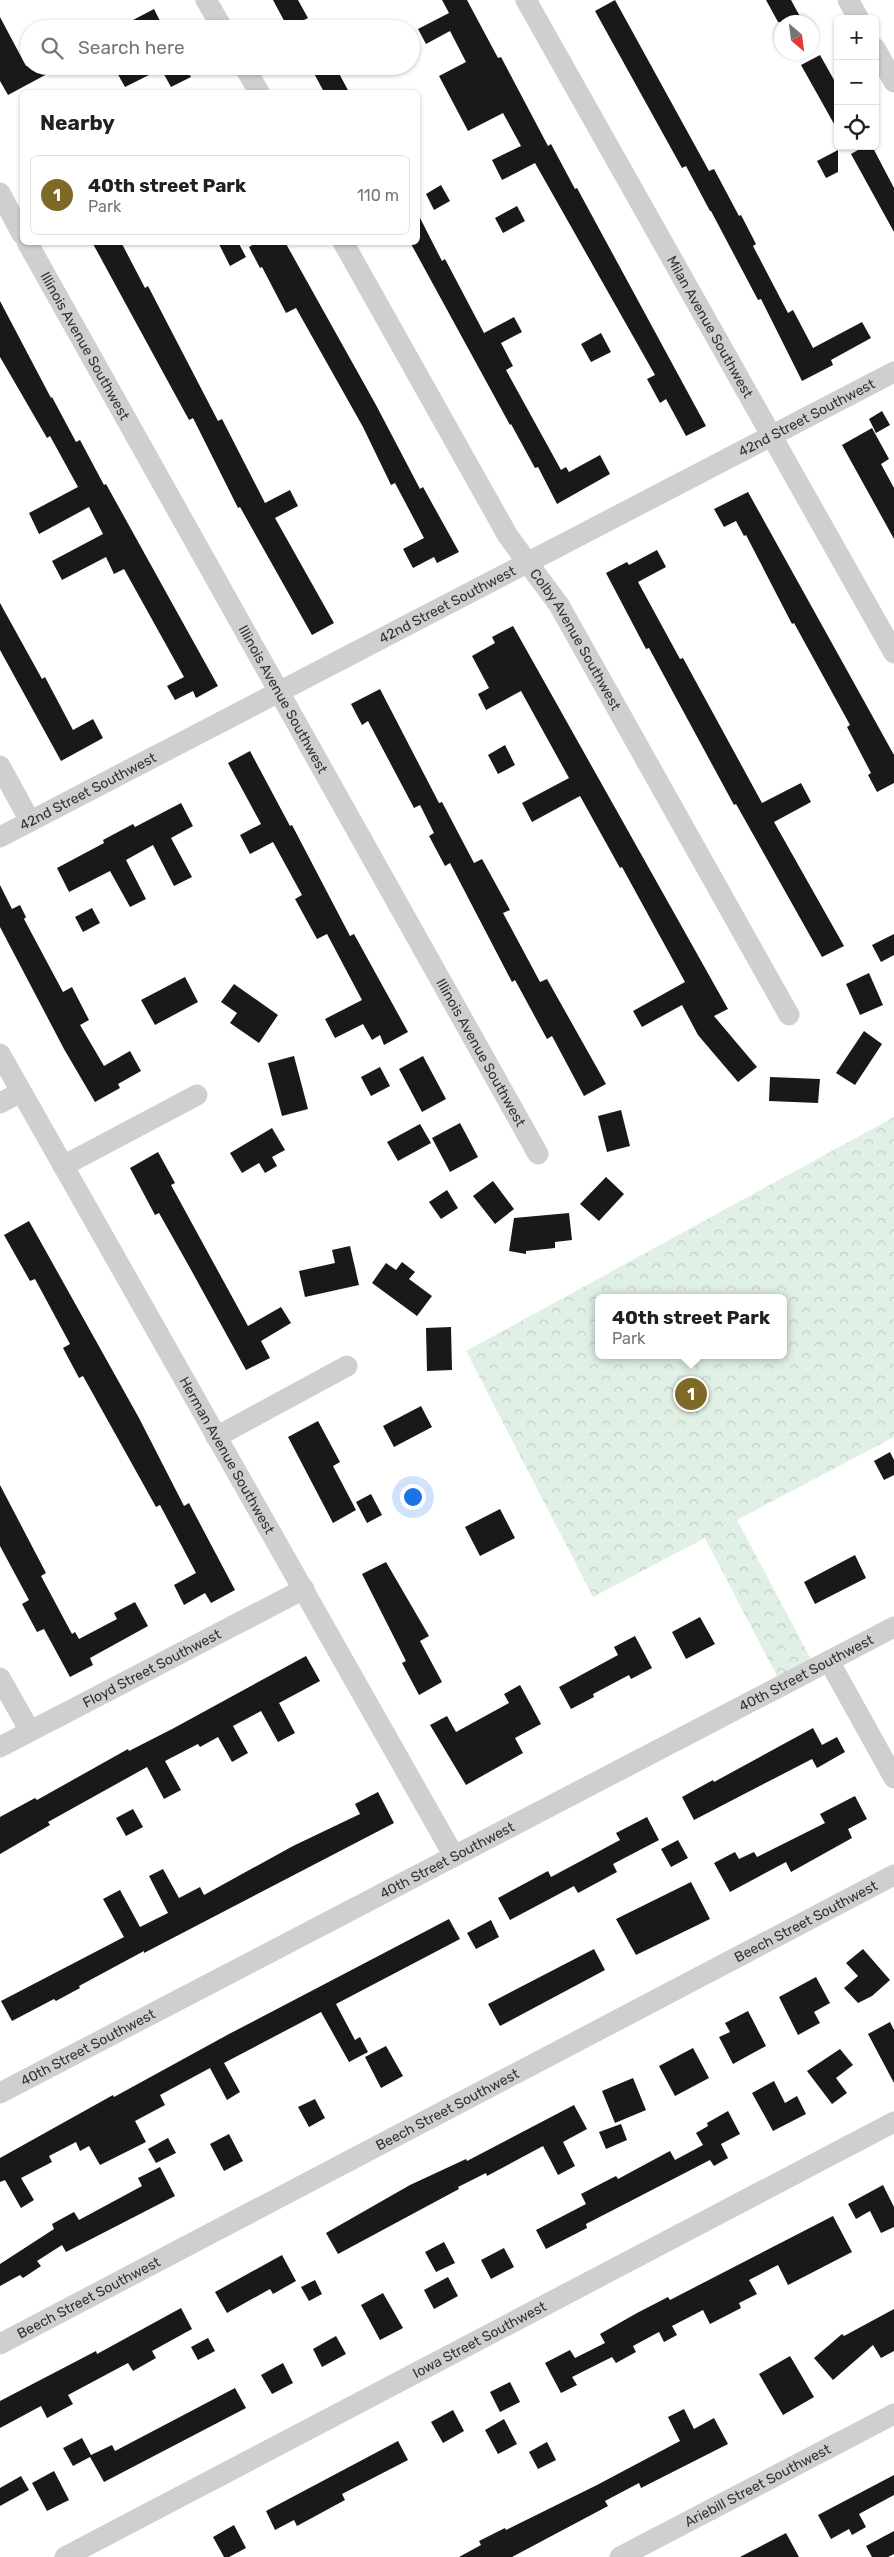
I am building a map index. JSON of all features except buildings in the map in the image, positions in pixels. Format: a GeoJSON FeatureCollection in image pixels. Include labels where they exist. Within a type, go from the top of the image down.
{"type":"FeatureCollection","features":[{"type":"Feature","properties":{"kind":"street"},"geometry":{"type":"LineString","coordinates":[[206,0],[218,20]]}},
{"type":"Feature","properties":{"kind":"street","name":"Milan Avenue Southwest"},"geometry":{"type":"LineString","coordinates":[[526,0],[894,653]]}},
{"type":"Feature","properties":{"kind":"street"},"geometry":{"type":"LineString","coordinates":[[848,0],[857,15]]}},
{"type":"Feature","properties":{"kind":"street"},"geometry":{"type":"LineString","coordinates":[[879,55],[894,82]]}},
{"type":"Feature","properties":{"kind":"street"},"geometry":{"type":"LineString","coordinates":[[249,75],[257,90]]}},
{"type":"Feature","properties":{"kind":"street"},"geometry":{"type":"LineString","coordinates":[[0,194],[20,230]]}},
{"type":"Feature","properties":{"kind":"street","name":"Illinois Avenue Southwest"},"geometry":{"type":"LineString","coordinates":[[30,245],[538,1154]]}},
{"type":"Feature","properties":{"kind":"street","name":"Colby Avenue Southwest"},"geometry":{"type":"LineString","coordinates":[[345,245],[508,536],[560,605],[789,1014]]}},
{"type":"Feature","properties":{"kind":"street","name":"42nd Street Southwest"},"geometry":{"type":"LineString","coordinates":[[0,837],[279,690],[529,563],[894,372]]}},
{"type":"Feature","properties":{"kind":"street"},"geometry":{"type":"LineString","coordinates":[[0,766],[30,821]]}},
{"type":"Feature","properties":{"kind":"street","name":"Herman Avenue Southwest"},"geometry":{"type":"LineString","coordinates":[[0,1054],[454,1856]]}},
{"type":"Feature","properties":{"kind":"street"},"geometry":{"type":"LineString","coordinates":[[0,1103],[21,1092]]}},
{"type":"Feature","properties":{"kind":"street"},"geometry":{"type":"LineString","coordinates":[[63,1166],[197,1095]]}},
{"type":"Feature","properties":{"kind":"street"},"geometry":{"type":"LineString","coordinates":[[216,1437],[347,1366]]}},
{"type":"Feature","properties":{"kind":"street","name":"Floyd Street Southwest"},"geometry":{"type":"LineString","coordinates":[[0,1746],[304,1589]]}},
{"type":"Feature","properties":{"kind":"street","name":"40th Street Southwest"},"geometry":{"type":"LineString","coordinates":[[0,2093],[894,1627]]}},
{"type":"Feature","properties":{"kind":"street"},"geometry":{"type":"LineString","coordinates":[[829,1661],[894,1778]]}},
{"type":"Feature","properties":{"kind":"street"},"geometry":{"type":"LineString","coordinates":[[0,1678],[30,1731]]}},
{"type":"Feature","properties":{"kind":"street","name":"Beech Street Southwest"},"geometry":{"type":"LineString","coordinates":[[0,2344],[894,1875]]}},
{"type":"Feature","properties":{"kind":"street","name":"Iowa Street Southwest"},"geometry":{"type":"LineString","coordinates":[[65,2557],[894,2122]]}},
{"type":"Feature","properties":{"kind":"street","name":"Ariebill Street Southwest"},"geometry":{"type":"LineString","coordinates":[[620,2557],[894,2414]]}},
{"type":"Feature","properties":{"kind":"green space"},"geometry":{"type":"Polygon","coordinates":[[[894,1117],[894,1437],[737,1520],[813,1663],[782,1686],[705,1538],[593,1597],[466,1351],[894,1117]]]}},
{"type":"Feature","properties":{"kind":"place","name":"40th street Park"},"geometry":{"type":"Point","coordinates":[691,1394]}}]}
